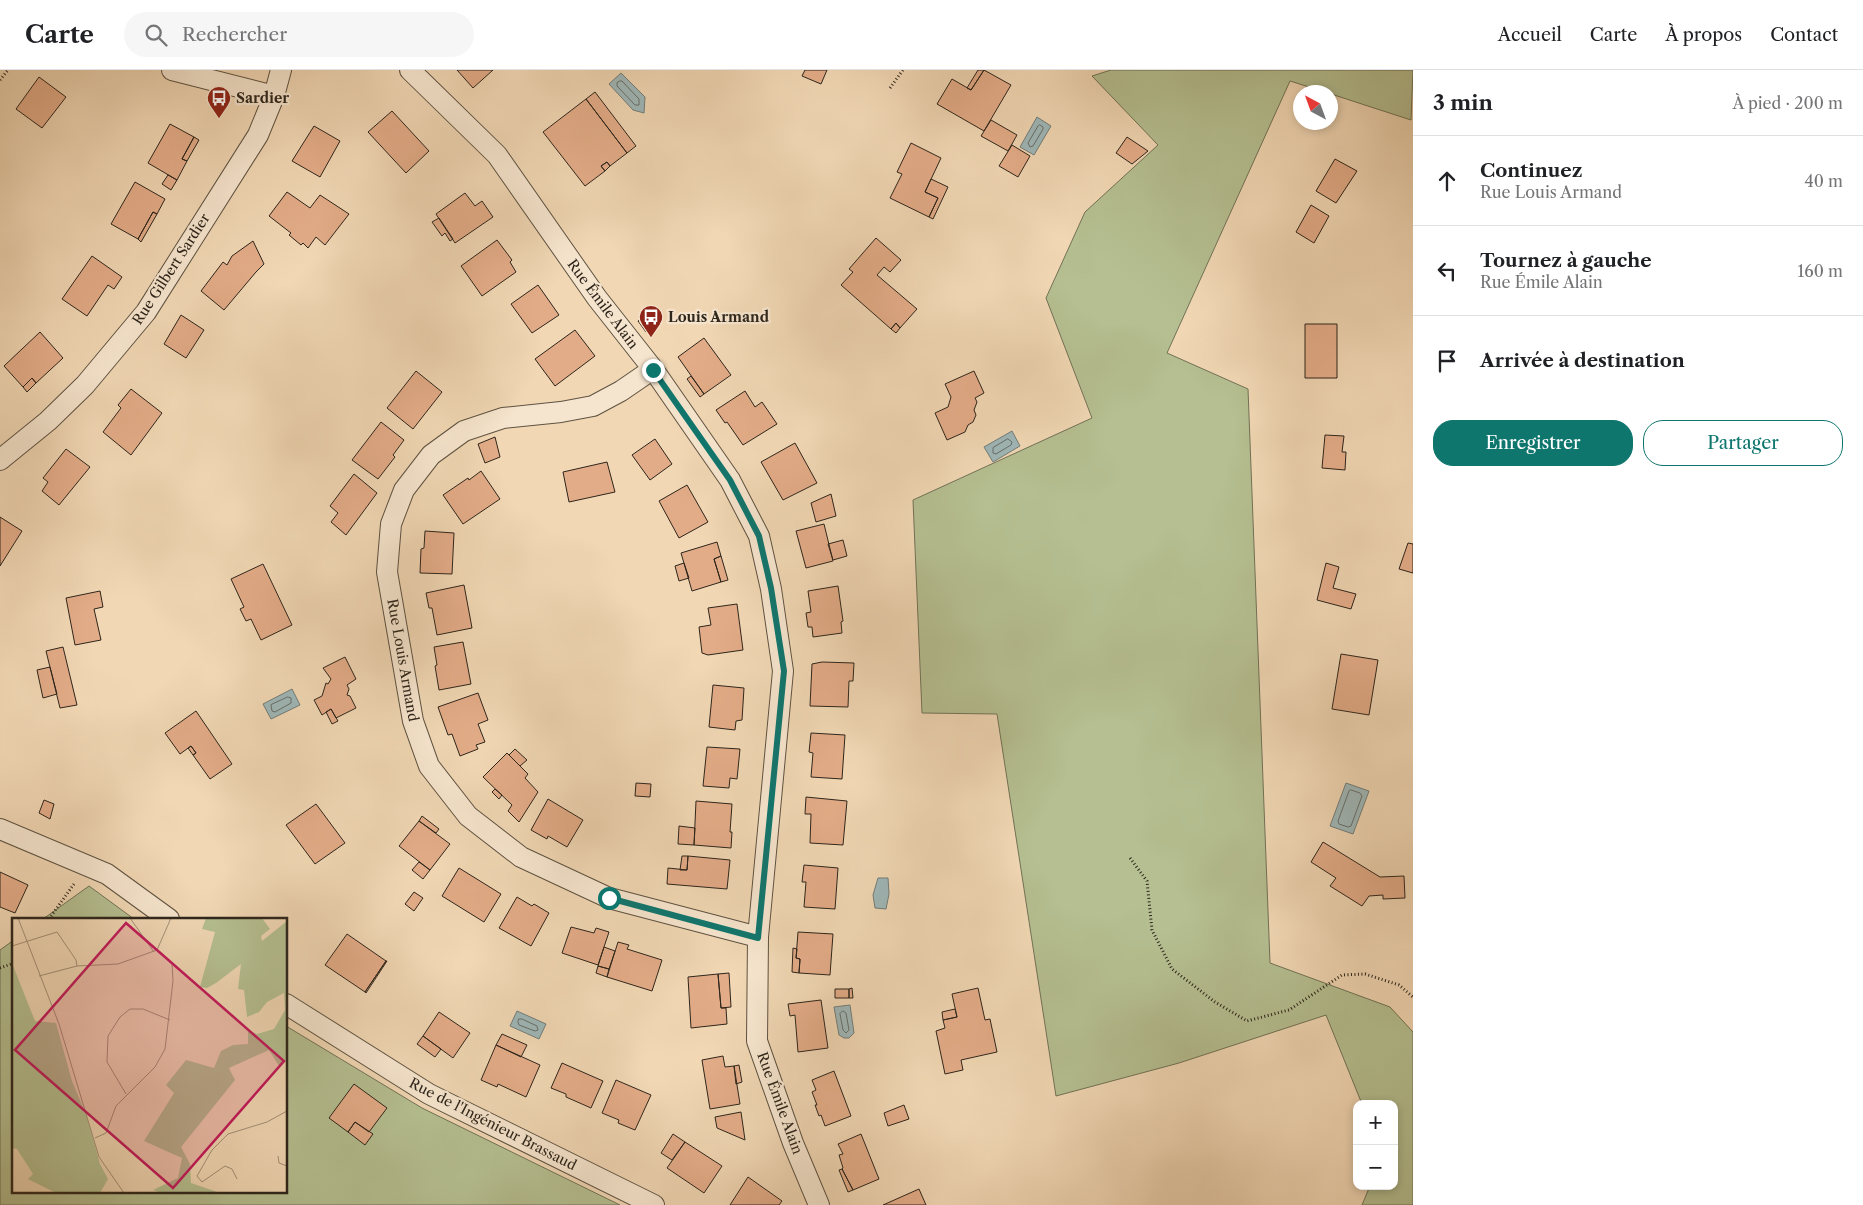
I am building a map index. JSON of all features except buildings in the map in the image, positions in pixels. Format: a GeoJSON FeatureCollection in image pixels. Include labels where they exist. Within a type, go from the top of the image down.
{"type":"FeatureCollection","features":[{"type":"Feature","properties":{"kind":"street"},"geometry":{"type":"LineString","coordinates":[[172,70],[274,96]]}},
{"type":"Feature","properties":{"kind":"street","name":"Rue Gilbert Sardier"},"geometry":{"type":"LineString","coordinates":[[0,460],[48,421],[85,384],[146,312],[258,135],[274,96],[281,70]]}},
{"type":"Feature","properties":{"kind":"street","name":"Rue Émile Alain"},"geometry":{"type":"LineString","coordinates":[[410,70],[497,155],[596,298],[653,370],[730,480],[759,536],[771,588],[784,671],[758,938],[757,1041],[819,1205]]}},
{"type":"Feature","properties":{"kind":"street","name":"Rue Louis Armand"},"geometry":{"type":"LineString","coordinates":[[653,370],[621,391],[592,406],[561,412],[503,418],[464,431],[431,456],[404,490],[392,524],[387,572],[413,721],[429,766],[468,816],[522,857],[609,898],[758,938]]}},
{"type":"Feature","properties":{"kind":"street"},"geometry":{"type":"LineString","coordinates":[[0,829],[107,874],[168,918]]}},
{"type":"Feature","properties":{"kind":"street","name":"Rue de l'Ingénieur Brassaud"},"geometry":{"type":"LineString","coordinates":[[288,1005],[429,1094],[654,1205]]}},
{"type":"Feature","properties":{"kind":"path"},"geometry":{"type":"LineString","coordinates":[[0,80],[8,70]]}},
{"type":"Feature","properties":{"kind":"path"},"geometry":{"type":"LineString","coordinates":[[890,88],[903,70]]}},
{"type":"Feature","properties":{"kind":"path"},"geometry":{"type":"LineString","coordinates":[[1130,858],[1147,881],[1152,930],[1172,968],[1215,1002],[1247,1021],[1289,1010],[1342,976],[1365,974],[1399,985],[1413,998]]}},
{"type":"Feature","properties":{"kind":"path"},"geometry":{"type":"LineString","coordinates":[[50,918],[88,866]]}},
{"type":"Feature","properties":{"kind":"path"},"geometry":{"type":"LineString","coordinates":[[0,968],[12,964]]}},
{"type":"Feature","properties":{"kind":"green space"},"geometry":{"type":"Polygon","coordinates":[[[1111,70],[1413,70],[1411,120],[1338,96],[1338,85],[1303,85],[1290,81],[1167,353],[1248,389],[1270,963],[1390,1007],[1413,1032],[1413,1205],[1362,1205],[1368,1190],[1398,1190],[1398,1100],[1360,1100],[1326,1015],[1179,1063],[1056,1096],[997,714],[922,713],[913,500],[1092,418],[1046,298],[1085,212],[1158,145],[1092,76],[1111,70]]]}},
{"type":"Feature","properties":{"kind":"green space"},"geometry":{"type":"Polygon","coordinates":[[[89,886],[133,918],[44,918],[89,886]]]}},
{"type":"Feature","properties":{"kind":"green space"},"geometry":{"type":"Polygon","coordinates":[[[12,941],[12,1192],[288,1192],[288,1027],[422,1108],[620,1205],[0,1205],[0,950],[12,941]]]}},
{"type":"Feature","properties":{"kind":"water"},"geometry":{"type":"Polygon","coordinates":[[[621,73],[645,97],[644,113],[633,110],[609,84],[621,73]]]}},
{"type":"Feature","properties":{"kind":"water"},"geometry":{"type":"Polygon","coordinates":[[[1037,117],[1051,126],[1034,155],[1020,147],[1037,117]]]}},
{"type":"Feature","properties":{"kind":"water"},"geometry":{"type":"Polygon","coordinates":[[[1012,431],[1020,446],[993,462],[984,447],[1012,431]]]}},
{"type":"Feature","properties":{"kind":"water"},"geometry":{"type":"Polygon","coordinates":[[[292,689],[300,705],[271,719],[263,704],[292,689]]]}},
{"type":"Feature","properties":{"kind":"water"},"geometry":{"type":"Polygon","coordinates":[[[1346,783],[1369,791],[1353,834],[1330,826],[1346,783]]]}},
{"type":"Feature","properties":{"kind":"water"},"geometry":{"type":"Polygon","coordinates":[[[878,878],[888,878],[889,894],[886,909],[875,908],[873,895],[878,878]]]}},
{"type":"Feature","properties":{"kind":"water"},"geometry":{"type":"Polygon","coordinates":[[[850,1005],[854,1033],[849,1038],[844,1038],[839,1035],[834,1007],[850,1005]]]}},
{"type":"Feature","properties":{"kind":"water"},"geometry":{"type":"Polygon","coordinates":[[[517,1011],[546,1024],[539,1039],[510,1026],[517,1011]]]}},
{"type":"Feature","properties":{"kind":"place","name":"Sardier"},"geometry":{"type":"Point","coordinates":[219,119]}},
{"type":"Feature","properties":{"kind":"place","name":"Louis Armand"},"geometry":{"type":"Point","coordinates":[651,338]}},
{"type":"Feature","properties":{"kind":"route"},"geometry":{"type":"LineString","coordinates":[[609,898],[758,938],[784,671],[771,588],[759,536],[730,480],[653,370]]}}]}
